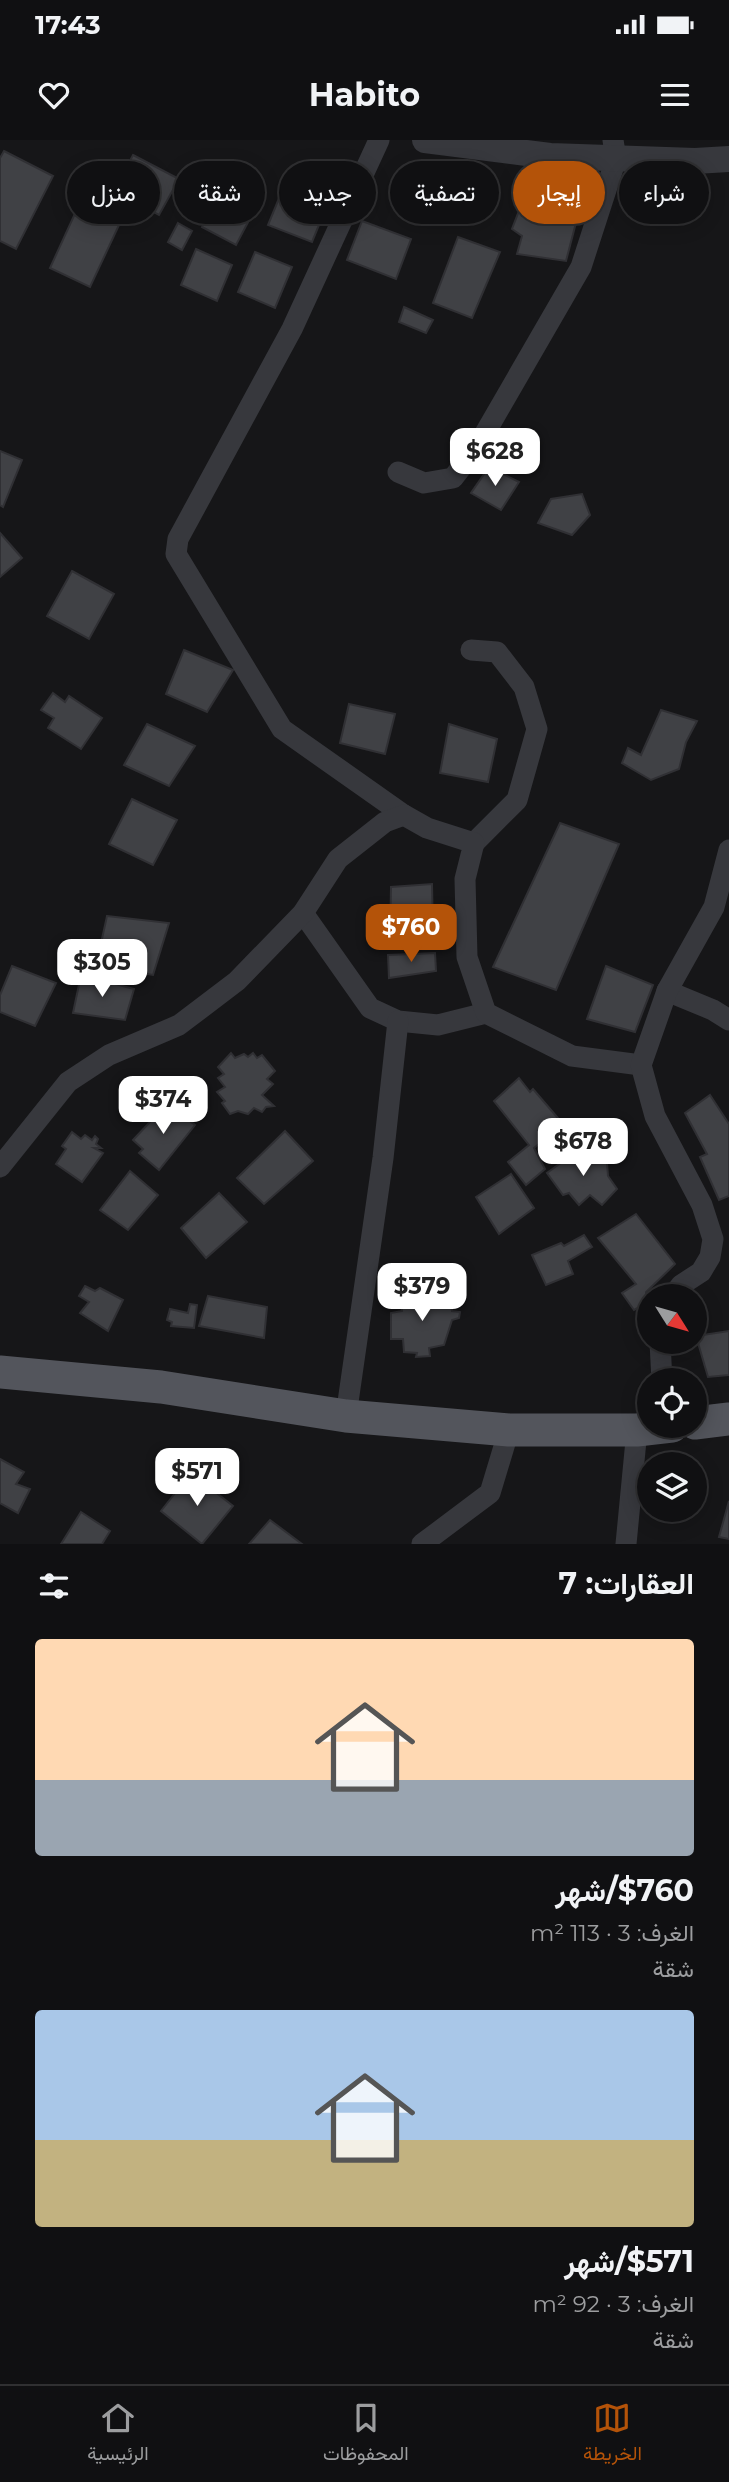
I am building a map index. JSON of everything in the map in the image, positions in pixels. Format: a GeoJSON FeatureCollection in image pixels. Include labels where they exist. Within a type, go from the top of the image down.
{"type":"FeatureCollection","features":[{"type":"Feature","properties":{"kind":"main road"},"geometry":{"type":"LineString","coordinates":[[0,1372],[161,1387],[346,1416],[509,1430],[637,1427]]}},
{"type":"Feature","properties":{"kind":"main road"},"geometry":{"type":"LineString","coordinates":[[707,1422],[729,1419]]}},
{"type":"Feature","properties":{"kind":"street"},"geometry":{"type":"LineString","coordinates":[[379,140],[292,329],[177,539],[176,554],[282,729],[404,815],[427,828],[474,843]]}},
{"type":"Feature","properties":{"kind":"street"},"geometry":{"type":"LineString","coordinates":[[425,140],[550,156],[615,150],[729,159]]}},
{"type":"Feature","properties":{"kind":"street"},"geometry":{"type":"LineString","coordinates":[[398,472],[424,483],[453,478],[477,447],[581,267],[615,150]]}},
{"type":"Feature","properties":{"kind":"street"},"geometry":{"type":"LineString","coordinates":[[471,650],[497,652],[524,687],[537,729],[517,800],[474,843],[465,879],[467,957],[485,1013]]}},
{"type":"Feature","properties":{"kind":"street"},"geometry":{"type":"LineString","coordinates":[[0,1167],[68,1082],[109,1055],[179,1026],[237,981],[303,913],[338,859],[385,822],[404,815]]}},
{"type":"Feature","properties":{"kind":"street"},"geometry":{"type":"LineString","coordinates":[[683,1284],[701,1272],[710,1256],[713,1239],[702,1205],[655,1115],[641,1065],[667,991],[721,909],[729,850]]}},
{"type":"Feature","properties":{"kind":"street"},"geometry":{"type":"LineString","coordinates":[[303,913],[370,1009],[398,1021],[438,1025],[485,1013],[572,1056],[641,1065]]}},
{"type":"Feature","properties":{"kind":"street"},"geometry":{"type":"LineString","coordinates":[[667,991],[713,1010],[729,1020]]}},
{"type":"Feature","properties":{"kind":"street"},"geometry":{"type":"LineString","coordinates":[[346,1416],[383,1158],[398,1021]]}},
{"type":"Feature","properties":{"kind":"street"},"geometry":{"type":"LineString","coordinates":[[422,1544],[490,1493],[509,1430]]}},
{"type":"Feature","properties":{"kind":"street"},"geometry":{"type":"LineString","coordinates":[[626,1544],[657,1438]]}},
{"type":"Feature","properties":{"kind":"building"},"geometry":{"type":"Polygon","coordinates":[[[4,151],[53,176],[16,249],[0,241],[0,158],[4,151]]]}},
{"type":"Feature","properties":{"kind":"building"},"geometry":{"type":"Polygon","coordinates":[[[133,155],[144,161],[130,161],[133,155]]]}},
{"type":"Feature","properties":{"kind":"building"},"geometry":{"type":"Polygon","coordinates":[[[160,169],[174,176],[174,188],[160,213],[160,169]]]}},
{"type":"Feature","properties":{"kind":"building"},"geometry":{"type":"Polygon","coordinates":[[[279,198],[279,224],[319,224],[312,242],[268,225],[279,198]]]}},
{"type":"Feature","properties":{"kind":"building"},"geometry":{"type":"Polygon","coordinates":[[[70,224],[119,225],[90,287],[50,268],[70,224]]]}},
{"type":"Feature","properties":{"kind":"building"},"geometry":{"type":"Polygon","coordinates":[[[177,224],[192,231],[182,250],[168,242],[177,224]]]}},
{"type":"Feature","properties":{"kind":"building"},"geometry":{"type":"Polygon","coordinates":[[[204,224],[247,224],[236,245],[202,227],[204,224]]]}},
{"type":"Feature","properties":{"kind":"building"},"geometry":{"type":"Polygon","coordinates":[[[361,224],[370,224],[411,239],[396,279],[347,260],[361,224]]]}},
{"type":"Feature","properties":{"kind":"building"},"geometry":{"type":"Polygon","coordinates":[[[514,224],[576,224],[566,261],[517,254],[522,236],[512,229],[514,224]]]}},
{"type":"Feature","properties":{"kind":"building"},"geometry":{"type":"Polygon","coordinates":[[[458,237],[500,252],[472,318],[433,303],[458,237]]]}},
{"type":"Feature","properties":{"kind":"building"},"geometry":{"type":"Polygon","coordinates":[[[196,249],[232,265],[217,301],[181,285],[196,249]]]}},
{"type":"Feature","properties":{"kind":"building"},"geometry":{"type":"Polygon","coordinates":[[[255,252],[292,267],[275,308],[238,292],[255,252]]]}},
{"type":"Feature","properties":{"kind":"building"},"geometry":{"type":"Polygon","coordinates":[[[404,307],[433,320],[426,333],[399,322],[404,307]]]}},
{"type":"Feature","properties":{"kind":"building"},"geometry":{"type":"Polygon","coordinates":[[[0,451],[22,460],[3,507],[0,505],[0,451]]]}},
{"type":"Feature","properties":{"kind":"building"},"geometry":{"type":"Polygon","coordinates":[[[489,467],[519,482],[501,510],[471,493],[489,467]]]}},
{"type":"Feature","properties":{"kind":"building"},"geometry":{"type":"Polygon","coordinates":[[[582,494],[590,515],[572,535],[538,523],[551,499],[582,494]]]}},
{"type":"Feature","properties":{"kind":"building"},"geometry":{"type":"Polygon","coordinates":[[[0,533],[22,558],[0,577],[0,533]]]}},
{"type":"Feature","properties":{"kind":"building"},"geometry":{"type":"Polygon","coordinates":[[[72,571],[114,594],[89,639],[47,616],[72,571]]]}},
{"type":"Feature","properties":{"kind":"building"},"geometry":{"type":"Polygon","coordinates":[[[184,650],[233,670],[207,712],[166,694],[184,650]]]}},
{"type":"Feature","properties":{"kind":"building"},"geometry":{"type":"Polygon","coordinates":[[[53,693],[65,702],[69,696],[102,718],[81,749],[48,728],[54,718],[41,710],[53,693]]]}},
{"type":"Feature","properties":{"kind":"building"},"geometry":{"type":"Polygon","coordinates":[[[349,704],[395,714],[385,754],[340,743],[349,704]]]}},
{"type":"Feature","properties":{"kind":"building"},"geometry":{"type":"Polygon","coordinates":[[[661,710],[697,721],[686,742],[679,769],[651,780],[622,763],[628,748],[641,755],[661,710]]]}},
{"type":"Feature","properties":{"kind":"building"},"geometry":{"type":"Polygon","coordinates":[[[147,724],[195,746],[169,786],[124,765],[147,724]]]}},
{"type":"Feature","properties":{"kind":"building"},"geometry":{"type":"Polygon","coordinates":[[[449,724],[497,739],[488,782],[440,773],[449,724]]]}},
{"type":"Feature","properties":{"kind":"building"},"geometry":{"type":"Polygon","coordinates":[[[132,799],[177,820],[153,865],[109,844],[132,799]]]}},
{"type":"Feature","properties":{"kind":"building"},"geometry":{"type":"Polygon","coordinates":[[[560,823],[619,844],[556,990],[493,967],[560,823]]]}},
{"type":"Feature","properties":{"kind":"building"},"geometry":{"type":"Polygon","coordinates":[[[432,884],[433,932],[390,940],[391,887],[432,884]]]}},
{"type":"Feature","properties":{"kind":"building"},"geometry":{"type":"Polygon","coordinates":[[[107,916],[169,923],[153,975],[96,966],[107,916]]]}},
{"type":"Feature","properties":{"kind":"building"},"geometry":{"type":"Polygon","coordinates":[[[435,953],[436,971],[389,978],[388,955],[435,953]]]}},
{"type":"Feature","properties":{"kind":"building"},"geometry":{"type":"Polygon","coordinates":[[[12,966],[56,983],[35,1026],[0,1012],[0,995],[12,966]]]}},
{"type":"Feature","properties":{"kind":"building"},"geometry":{"type":"Polygon","coordinates":[[[606,966],[653,985],[635,1032],[587,1019],[606,966]]]}},
{"type":"Feature","properties":{"kind":"building"},"geometry":{"type":"Polygon","coordinates":[[[81,975],[134,989],[125,1020],[73,1013],[81,975]]]}},
{"type":"Feature","properties":{"kind":"building"},"geometry":{"type":"Polygon","coordinates":[[[231,1053],[235,1058],[244,1054],[248,1057],[253,1053],[257,1058],[262,1055],[275,1071],[267,1079],[273,1084],[262,1095],[274,1106],[266,1107],[262,1112],[254,1108],[248,1114],[238,1111],[230,1114],[222,1103],[225,1101],[217,1092],[225,1087],[218,1078],[224,1074],[218,1067],[231,1053]]]}},
{"type":"Feature","properties":{"kind":"building"},"geometry":{"type":"Polygon","coordinates":[[[519,1078],[530,1092],[533,1089],[563,1124],[534,1148],[545,1169],[526,1185],[508,1162],[529,1145],[494,1101],[519,1078]]]}},
{"type":"Feature","properties":{"kind":"building"},"geometry":{"type":"Polygon","coordinates":[[[710,1095],[729,1124],[729,1196],[719,1200],[700,1157],[707,1154],[685,1113],[710,1095]]]}},
{"type":"Feature","properties":{"kind":"building"},"geometry":{"type":"Polygon","coordinates":[[[167,1104],[195,1125],[159,1170],[139,1153],[143,1149],[133,1140],[167,1104]]]}},
{"type":"Feature","properties":{"kind":"building"},"geometry":{"type":"Polygon","coordinates":[[[285,1131],[313,1161],[264,1204],[237,1178],[285,1131]]]}},
{"type":"Feature","properties":{"kind":"building"},"geometry":{"type":"Polygon","coordinates":[[[72,1132],[81,1139],[85,1135],[92,1140],[95,1136],[98,1139],[96,1144],[101,1148],[94,1148],[103,1153],[82,1182],[56,1164],[66,1149],[62,1146],[72,1132]]]}},
{"type":"Feature","properties":{"kind":"building"},"geometry":{"type":"Polygon","coordinates":[[[584,1146],[590,1158],[597,1155],[607,1163],[608,1176],[617,1189],[602,1205],[590,1195],[579,1205],[569,1193],[563,1195],[547,1173],[584,1146]]]}},
{"type":"Feature","properties":{"kind":"building"},"geometry":{"type":"Polygon","coordinates":[[[130,1171],[158,1195],[128,1230],[100,1210],[130,1171]]]}},
{"type":"Feature","properties":{"kind":"building"},"geometry":{"type":"Polygon","coordinates":[[[511,1174],[534,1208],[499,1234],[476,1197],[511,1174]]]}},
{"type":"Feature","properties":{"kind":"building"},"geometry":{"type":"Polygon","coordinates":[[[219,1193],[247,1222],[206,1258],[181,1228],[219,1193]]]}},
{"type":"Feature","properties":{"kind":"building"},"geometry":{"type":"Polygon","coordinates":[[[636,1214],[675,1264],[654,1284],[637,1284],[637,1308],[634,1310],[622,1293],[636,1284],[598,1238],[636,1214]]]}},
{"type":"Feature","properties":{"kind":"building"},"geometry":{"type":"Polygon","coordinates":[[[584,1235],[592,1247],[568,1261],[573,1274],[546,1285],[532,1255],[561,1243],[564,1246],[584,1235]]]}},
{"type":"Feature","properties":{"kind":"building"},"geometry":{"type":"Polygon","coordinates":[[[85,1286],[95,1291],[100,1288],[123,1300],[108,1331],[80,1313],[89,1302],[79,1296],[85,1286]]]}},
{"type":"Feature","properties":{"kind":"building"},"geometry":{"type":"Polygon","coordinates":[[[432,1292],[433,1298],[451,1303],[452,1311],[460,1312],[459,1318],[452,1320],[444,1345],[429,1348],[430,1356],[416,1357],[417,1353],[404,1352],[403,1339],[391,1339],[391,1313],[402,1311],[400,1296],[432,1292]]]}},
{"type":"Feature","properties":{"kind":"building"},"geometry":{"type":"Polygon","coordinates":[[[208,1296],[267,1307],[264,1338],[199,1326],[208,1296]]]}},
{"type":"Feature","properties":{"kind":"building"},"geometry":{"type":"Polygon","coordinates":[[[190,1304],[197,1305],[194,1328],[171,1326],[172,1322],[167,1320],[170,1309],[188,1313],[190,1304]]]}},
{"type":"Feature","properties":{"kind":"building"},"geometry":{"type":"Polygon","coordinates":[[[729,1331],[729,1375],[708,1377],[701,1354],[707,1354],[707,1334],[729,1331]]]}},
{"type":"Feature","properties":{"kind":"building"},"geometry":{"type":"Polygon","coordinates":[[[0,1459],[24,1472],[16,1484],[30,1489],[18,1513],[0,1503],[0,1459]]]}},
{"type":"Feature","properties":{"kind":"building"},"geometry":{"type":"Polygon","coordinates":[[[191,1473],[233,1506],[202,1544],[161,1511],[191,1473]]]}},
{"type":"Feature","properties":{"kind":"building"},"geometry":{"type":"Polygon","coordinates":[[[729,1501],[729,1539],[719,1537],[729,1501]]]}},
{"type":"Feature","properties":{"kind":"building"},"geometry":{"type":"Polygon","coordinates":[[[81,1512],[110,1531],[102,1544],[61,1544],[81,1512]]]}},
{"type":"Feature","properties":{"kind":"building"},"geometry":{"type":"Polygon","coordinates":[[[270,1520],[302,1544],[249,1544],[270,1520]]]}}]}
